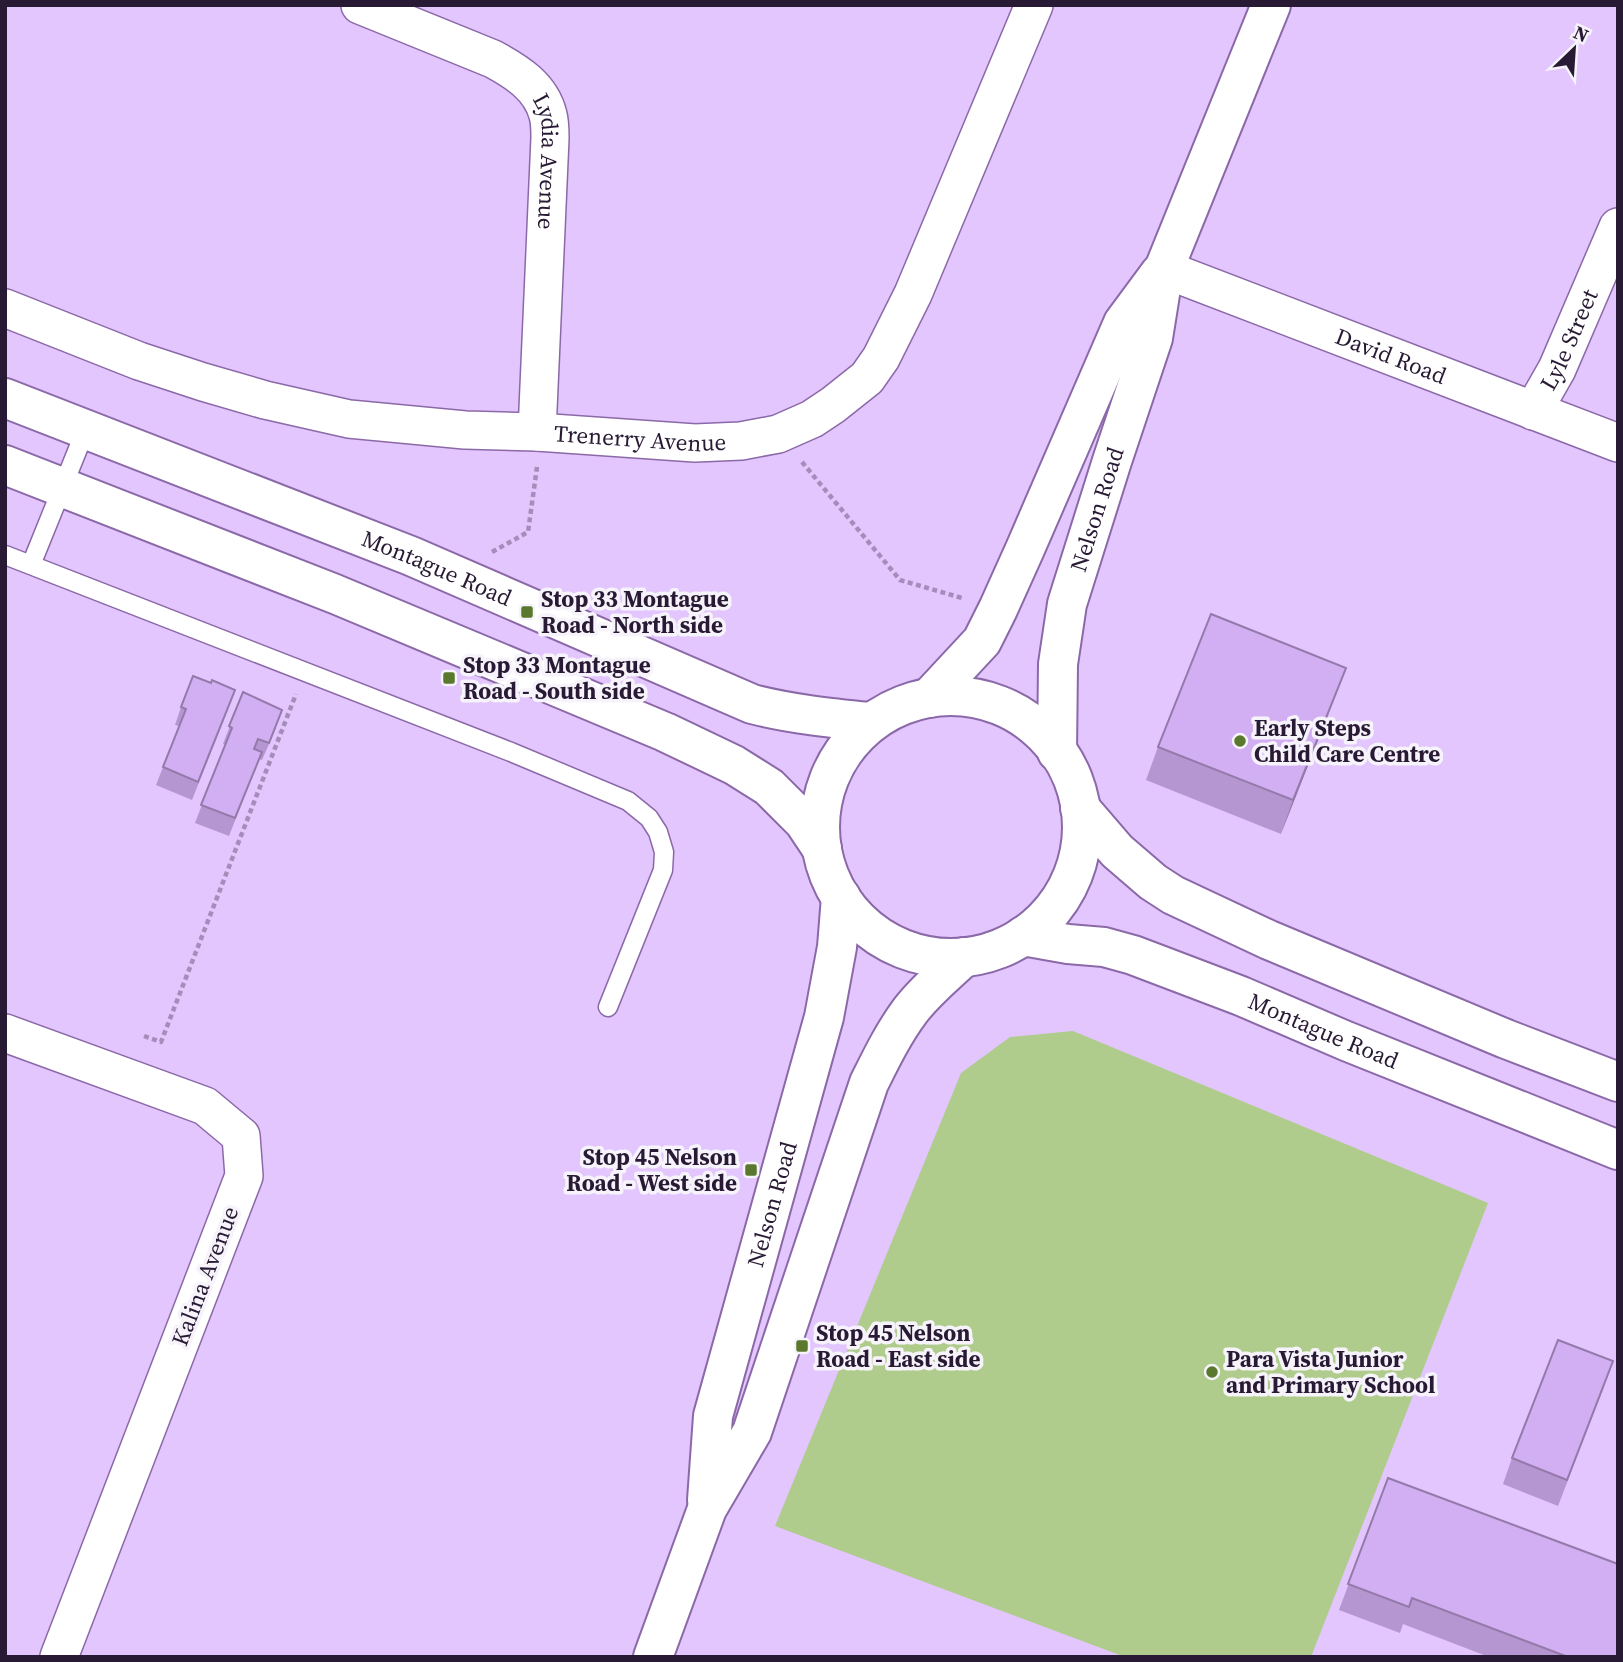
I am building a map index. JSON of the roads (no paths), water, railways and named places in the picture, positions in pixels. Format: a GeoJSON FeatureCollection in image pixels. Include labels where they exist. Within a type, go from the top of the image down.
{"type":"FeatureCollection","features":[{"type":"Feature","properties":{"kind":"main road","name":"Nelson Road"},"geometry":{"type":"LineString","coordinates":[[1057,752],[1058,664],[1067,604],[1153,338],[1164,269],[1269,6]]}},
{"type":"Feature","properties":{"kind":"main road","name":"Nelson Road"},"geometry":{"type":"LineString","coordinates":[[929,698],[982,641],[1123,323],[1164,269]]}},
{"type":"Feature","properties":{"kind":"main road","name":"Montague Road"},"geometry":{"type":"LineString","coordinates":[[5,398],[411,556],[752,704],[799,714],[870,722]]}},
{"type":"Feature","properties":{"kind":"main road"},"geometry":{"type":"LineString","coordinates":[[5,465],[335,594],[688,743],[734,765],[769,787],[804,822],[822,849]]}},
{"type":"Feature","properties":{"kind":"main road"},"geometry":{"type":"LineString","coordinates":[[953,696],[977,699],[1022,718],[1057,752],[1072,778],[1084,829],[1082,850],[1067,890],[1041,923],[1005,946],[964,957],[946,957],[928,955],[894,944],[864,924],[852,912],[841,897],[826,866],[820,817],[831,771],[848,744],[870,722],[908,702],[953,696]]}},
{"type":"Feature","properties":{"kind":"main road"},"geometry":{"type":"LineString","coordinates":[[1080,808],[1117,851],[1153,882],[1173,895],[1294,951],[1506,1039],[1618,1082]]}},
{"type":"Feature","properties":{"kind":"main road","name":"Nelson Road"},"geometry":{"type":"LineString","coordinates":[[707,1509],[713,1416],[824,1017],[837,947],[841,897]]}},
{"type":"Feature","properties":{"kind":"main road","name":"Montague Road"},"geometry":{"type":"LineString","coordinates":[[1023,936],[1104,947],[1133,955],[1241,996],[1618,1150]]}},
{"type":"Feature","properties":{"kind":"main road","name":"Nelson Road"},"geometry":{"type":"LineString","coordinates":[[653,1657],[707,1509],[752,1432],[869,1083],[911,1009],[964,957]]}},
{"type":"Feature","properties":{"kind":"street","name":"Lydia Avenue"},"geometry":{"type":"LineString","coordinates":[[360,5],[493,59],[514,70],[541,98],[548,116],[550,138],[537,432]]}},
{"type":"Feature","properties":{"kind":"street","name":"Trenerry Avenue"},"geometry":{"type":"LineString","coordinates":[[5,308],[204,382],[349,419],[465,430],[695,443],[741,441],[778,434],[812,419],[833,405],[867,378],[881,358],[913,294],[1034,5]]}},
{"type":"Feature","properties":{"kind":"street","name":"Lyle Street"},"geometry":{"type":"LineString","coordinates":[[1533,411],[1557,369],[1618,228]]}},
{"type":"Feature","properties":{"kind":"street","name":"David Road"},"geometry":{"type":"LineString","coordinates":[[1164,269],[1618,443]]}},
{"type":"Feature","properties":{"kind":"street","name":"Kalina Avenue"},"geometry":{"type":"LineString","coordinates":[[5,1033],[205,1106],[242,1136],[244,1176],[59,1657]]}},
{"type":"Feature","properties":{"kind":"lane"},"geometry":{"type":"LineString","coordinates":[[31,565],[86,429]]}},
{"type":"Feature","properties":{"kind":"lane"},"geometry":{"type":"LineString","coordinates":[[5,555],[511,752],[628,801],[649,818],[659,832],[664,852],[663,870],[608,1007]]}},
{"type":"Feature","properties":{"kind":"place","name":"Stop 33 Montague Road - North side"},"geometry":{"type":"Point","coordinates":[527,612]}},
{"type":"Feature","properties":{"kind":"place","name":"Stop 33 Montague Road - South side"},"geometry":{"type":"Point","coordinates":[449,678]}},
{"type":"Feature","properties":{"kind":"place","name":"Early Steps Child Care Centre"},"geometry":{"type":"Point","coordinates":[1240,741]}},
{"type":"Feature","properties":{"kind":"place","name":"Stop 45 Nelson Road - West side"},"geometry":{"type":"Point","coordinates":[751,1170]}},
{"type":"Feature","properties":{"kind":"place","name":"Stop 45 Nelson Road - East side"},"geometry":{"type":"Point","coordinates":[802,1346]}},
{"type":"Feature","properties":{"kind":"place","name":"Para Vista Junior and Primary School"},"geometry":{"type":"Point","coordinates":[1212,1372]}}]}
